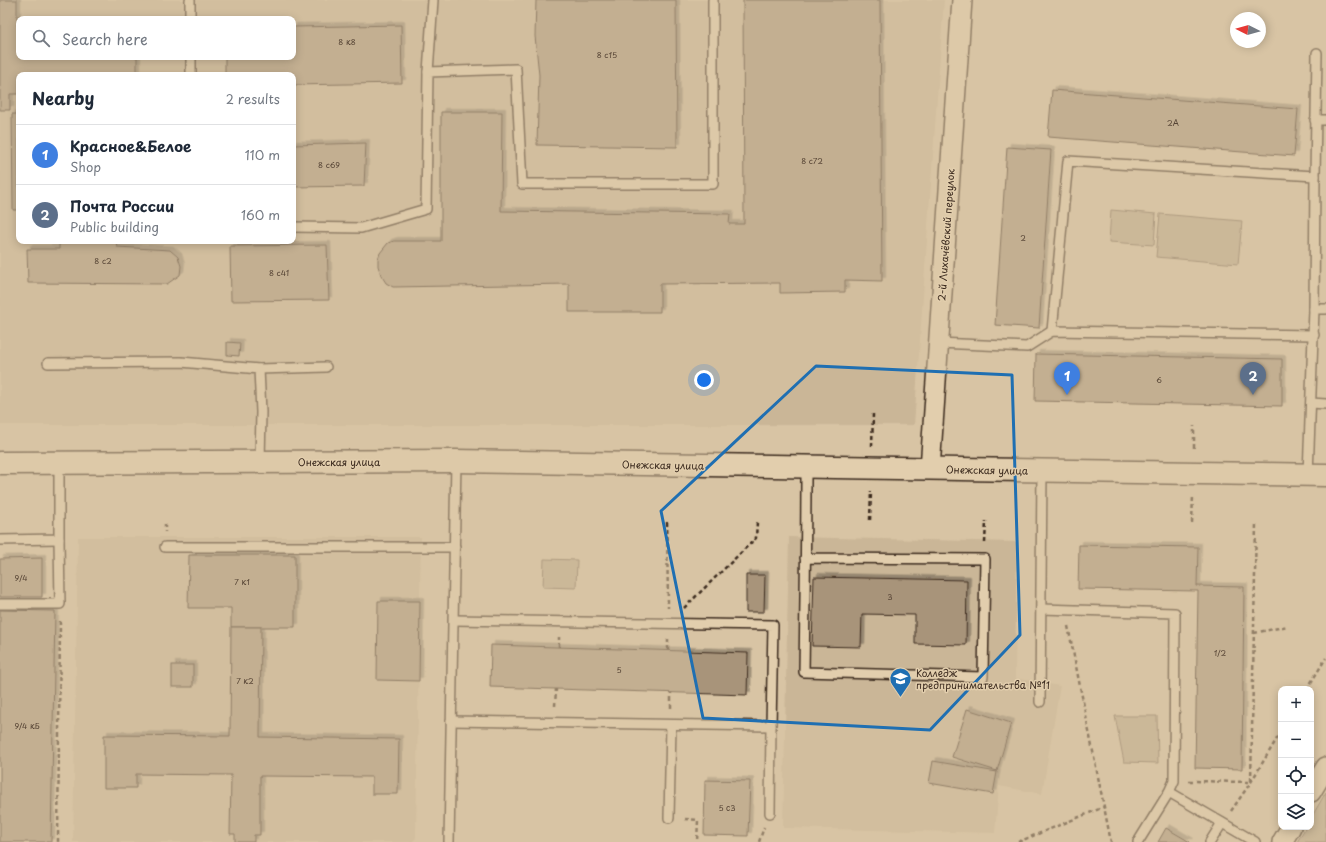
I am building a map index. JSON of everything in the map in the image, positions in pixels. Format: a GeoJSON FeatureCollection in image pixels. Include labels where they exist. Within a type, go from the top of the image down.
{"type":"FeatureCollection","features":[{"type":"Feature","properties":{"kind":"main road","name":"Онежская улица"},"geometry":{"type":"LineString","coordinates":[[0,463],[456,461],[930,470],[1317,475]]}},
{"type":"Feature","properties":{"kind":"street","name":"2-й Лихачёвский переулок"},"geometry":{"type":"LineString","coordinates":[[930,470],[962,0]]}},
{"type":"Feature","properties":{"kind":"street"},"geometry":{"type":"LineString","coordinates":[[1314,787],[1326,767]]}},
{"type":"Feature","properties":{"kind":"street"},"geometry":{"type":"LineString","coordinates":[[1282,842],[1289,830]]}},
{"type":"Feature","properties":{"kind":"lane"},"geometry":{"type":"LineString","coordinates":[[190,0],[190,16]]}},
{"type":"Feature","properties":{"kind":"lane"},"geometry":{"type":"LineString","coordinates":[[296,227],[361,228],[426,209],[428,72],[433,0]]}},
{"type":"Feature","properties":{"kind":"lane"},"geometry":{"type":"LineString","coordinates":[[428,72],[516,69],[522,184],[713,184],[713,0]]}},
{"type":"Feature","properties":{"kind":"lane"},"geometry":{"type":"LineString","coordinates":[[1317,54],[1314,335],[1311,403],[1317,475]]}},
{"type":"Feature","properties":{"kind":"lane"},"geometry":{"type":"LineString","coordinates":[[191,60],[191,72]]}},
{"type":"Feature","properties":{"kind":"lane"},"geometry":{"type":"LineString","coordinates":[[1316,120],[1326,120]]}},
{"type":"Feature","properties":{"kind":"lane"},"geometry":{"type":"LineString","coordinates":[[1052,331],[1068,161],[1315,176]]}},
{"type":"Feature","properties":{"kind":"lane"},"geometry":{"type":"LineString","coordinates":[[1314,308],[1326,309]]}},
{"type":"Feature","properties":{"kind":"lane"},"geometry":{"type":"LineString","coordinates":[[938,343],[1027,347],[1052,331],[1314,335]]}},
{"type":"Feature","properties":{"kind":"lane"},"geometry":{"type":"LineString","coordinates":[[48,363],[181,362],[259,369],[326,368]]}},
{"type":"Feature","properties":{"kind":"lane"},"geometry":{"type":"LineString","coordinates":[[259,369],[261,412],[260,462]]}},
{"type":"Feature","properties":{"kind":"lane"},"geometry":{"type":"LineString","coordinates":[[1311,403],[1326,404]]}},
{"type":"Feature","properties":{"kind":"lane"},"geometry":{"type":"LineString","coordinates":[[449,842],[456,461]]}},
{"type":"Feature","properties":{"kind":"lane"},"geometry":{"type":"LineString","coordinates":[[0,604],[60,604],[59,463]]}},
{"type":"Feature","properties":{"kind":"lane"},"geometry":{"type":"LineString","coordinates":[[805,558],[985,559],[983,677],[804,672],[805,558],[806,467]]}},
{"type":"Feature","properties":{"kind":"lane"},"geometry":{"type":"LineString","coordinates":[[1040,702],[1042,471]]}},
{"type":"Feature","properties":{"kind":"lane"},"geometry":{"type":"LineString","coordinates":[[0,540],[59,539]]}},
{"type":"Feature","properties":{"kind":"lane"},"geometry":{"type":"LineString","coordinates":[[165,547],[455,547]]}},
{"type":"Feature","properties":{"kind":"lane"},"geometry":{"type":"LineString","coordinates":[[1041,609],[1175,613],[1174,781],[1170,792],[1138,842]]}},
{"type":"Feature","properties":{"kind":"lane"},"geometry":{"type":"LineString","coordinates":[[454,620],[772,625],[770,813]]}},
{"type":"Feature","properties":{"kind":"lane"},"geometry":{"type":"LineString","coordinates":[[451,721],[771,726]]}},
{"type":"Feature","properties":{"kind":"lane"},"geometry":{"type":"LineString","coordinates":[[669,818],[671,725]]}},
{"type":"Feature","properties":{"kind":"lane"},"geometry":{"type":"LineString","coordinates":[[1170,792],[1255,842]]}},
{"type":"Feature","properties":{"kind":"lane"},"geometry":{"type":"LineString","coordinates":[[1210,842],[1222,823]]}},
{"type":"Feature","properties":{"kind":"path"},"geometry":{"type":"LineString","coordinates":[[1194,426],[1194,448]]}},
{"type":"Feature","properties":{"kind":"path"},"geometry":{"type":"LineString","coordinates":[[1192,523],[1193,492]]}},
{"type":"Feature","properties":{"kind":"path"},"geometry":{"type":"LineString","coordinates":[[985,559],[986,521]]}},
{"type":"Feature","properties":{"kind":"path"},"geometry":{"type":"LineString","coordinates":[[667,522],[668,650]]}},
{"type":"Feature","properties":{"kind":"path"},"geometry":{"type":"LineString","coordinates":[[668,623],[756,538],[757,522]]}},
{"type":"Feature","properties":{"kind":"path"},"geometry":{"type":"LineString","coordinates":[[1250,782],[1256,522]]}},
{"type":"Feature","properties":{"kind":"path"},"geometry":{"type":"LineString","coordinates":[[58,842],[60,604]]}},
{"type":"Feature","properties":{"kind":"path"},"geometry":{"type":"LineString","coordinates":[[1065,610],[1111,842]]}},
{"type":"Feature","properties":{"kind":"path"},"geometry":{"type":"LineString","coordinates":[[1254,633],[1288,626]]}},
{"type":"Feature","properties":{"kind":"path"},"geometry":{"type":"LineString","coordinates":[[1309,686],[1326,658]]}},
{"type":"Feature","properties":{"kind":"path"},"geometry":{"type":"LineString","coordinates":[[1222,823],[1278,737]]}},
{"type":"Feature","properties":{"kind":"path"},"geometry":{"type":"LineString","coordinates":[[1174,781],[1250,782]]}},
{"type":"Feature","properties":{"kind":"path"},"geometry":{"type":"LineString","coordinates":[[1018,842],[1104,807]]}},
{"type":"Feature","properties":{"kind":"path"},"geometry":{"type":"LineString","coordinates":[[669,818],[698,820],[697,842]]}},
{"type":"Feature","properties":{"kind":"highlighted area"},"geometry":{"type":"Polygon","coordinates":[[[816,366],[1012,375],[1020,635],[930,730],[703,718],[661,511],[816,366]]]}},
{"type":"Feature","properties":{"kind":"shaded area"},"geometry":{"type":"Polygon","coordinates":[[[0,0],[944,0],[914,425],[0,425],[0,0]]]}},
{"type":"Feature","properties":{"kind":"shaded area"},"geometry":{"type":"Polygon","coordinates":[[[1111,210],[1156,214],[1154,245],[1109,242],[1111,210]]]}},
{"type":"Feature","properties":{"kind":"shaded area"},"geometry":{"type":"Polygon","coordinates":[[[1160,214],[1242,221],[1238,264],[1156,257],[1160,214]]]}},
{"type":"Feature","properties":{"kind":"shaded area"},"geometry":{"type":"Polygon","coordinates":[[[78,537],[421,537],[416,838],[412,842],[73,842],[78,537]]]}},
{"type":"Feature","properties":{"kind":"shaded area","name":"Колледж предпринимательства №11"},"geometry":{"type":"Polygon","coordinates":[[[789,537],[1017,542],[1015,678],[1060,686],[1042,794],[999,786],[995,833],[783,828],[789,537]]]}},
{"type":"Feature","properties":{"kind":"shaded area"},"geometry":{"type":"Polygon","coordinates":[[[544,559],[577,560],[576,588],[543,587],[544,559]]]}},
{"type":"Feature","properties":{"kind":"shaded area"},"geometry":{"type":"Polygon","coordinates":[[[1115,716],[1157,716],[1158,763],[1124,762],[1115,716]]]}},
{"type":"Feature","properties":{"kind":"shaded area"},"geometry":{"type":"Polygon","coordinates":[[[1326,792],[1326,842],[1297,842],[1304,830],[1314,830],[1314,813],[1326,792]]]}},
{"type":"Feature","properties":{"kind":"building"},"geometry":{"type":"Polygon","coordinates":[[[0,0],[17,0],[16,60],[137,60],[137,72],[16,72],[16,94],[10,94],[10,110],[0,110],[0,0]]]}},
{"type":"Feature","properties":{"kind":"building"},"geometry":{"type":"Polygon","coordinates":[[[536,0],[676,0],[677,147],[537,145],[539,75],[535,36],[536,0]]]}},
{"type":"Feature","properties":{"kind":"building"},"geometry":{"type":"Polygon","coordinates":[[[743,0],[880,0],[882,281],[845,280],[845,292],[780,293],[780,283],[660,284],[660,312],[569,312],[569,284],[393,287],[386,283],[378,266],[378,259],[380,253],[388,243],[394,241],[441,241],[441,112],[502,112],[501,211],[730,214],[729,224],[744,224],[743,0]]]}},
{"type":"Feature","properties":{"kind":"building"},"geometry":{"type":"Polygon","coordinates":[[[401,25],[402,83],[296,85],[296,72],[225,72],[225,60],[296,60],[296,27],[401,25]]]}},
{"type":"Feature","properties":{"kind":"building"},"geometry":{"type":"Polygon","coordinates":[[[1052,90],[1298,109],[1294,156],[1048,137],[1052,90]]]}},
{"type":"Feature","properties":{"kind":"building"},"geometry":{"type":"Polygon","coordinates":[[[12,114],[16,114],[16,210],[13,210],[12,114]]]}},
{"type":"Feature","properties":{"kind":"building"},"geometry":{"type":"Polygon","coordinates":[[[366,143],[364,186],[296,187],[296,145],[366,143]]]}},
{"type":"Feature","properties":{"kind":"building"},"geometry":{"type":"Polygon","coordinates":[[[1007,147],[1051,150],[1039,328],[995,325],[1007,147]]]}},
{"type":"Feature","properties":{"kind":"building"},"geometry":{"type":"Polygon","coordinates":[[[59,244],[116,244],[117,247],[170,250],[178,257],[181,266],[180,275],[167,284],[28,283],[27,249],[59,249],[59,244]]]}},
{"type":"Feature","properties":{"kind":"building"},"geometry":{"type":"Polygon","coordinates":[[[327,245],[329,300],[231,301],[230,246],[327,245]]]}},
{"type":"Feature","properties":{"kind":"building"},"geometry":{"type":"Polygon","coordinates":[[[227,342],[240,343],[239,356],[227,355],[227,342]]]}},
{"type":"Feature","properties":{"kind":"building"},"geometry":{"type":"Polygon","coordinates":[[[1036,354],[1282,359],[1282,406],[1035,401],[1036,354]]]}},
{"type":"Feature","properties":{"kind":"building"},"geometry":{"type":"Polygon","coordinates":[[[1079,545],[1198,547],[1197,586],[1244,587],[1242,769],[1195,768],[1198,591],[1078,589],[1079,545]]]}},
{"type":"Feature","properties":{"kind":"building"},"geometry":{"type":"Polygon","coordinates":[[[189,555],[295,555],[295,627],[231,627],[231,608],[188,608],[189,555]]]}},
{"type":"Feature","properties":{"kind":"building"},"geometry":{"type":"Polygon","coordinates":[[[42,558],[42,597],[0,597],[0,559],[42,558]]]}},
{"type":"Feature","properties":{"kind":"building"},"geometry":{"type":"Polygon","coordinates":[[[746,575],[765,575],[764,612],[746,612],[746,575]]]}},
{"type":"Feature","properties":{"kind":"building"},"geometry":{"type":"Polygon","coordinates":[[[814,577],[967,580],[966,645],[915,644],[915,615],[862,614],[861,647],[812,646],[814,577]]]}},
{"type":"Feature","properties":{"kind":"building"},"geometry":{"type":"Polygon","coordinates":[[[378,601],[420,601],[419,681],[377,680],[378,601]]]}},
{"type":"Feature","properties":{"kind":"building"},"geometry":{"type":"Polygon","coordinates":[[[0,610],[55,611],[51,842],[0,842],[0,610]]]}},
{"type":"Feature","properties":{"kind":"building"},"geometry":{"type":"Polygon","coordinates":[[[231,627],[261,627],[260,737],[399,739],[398,794],[372,794],[372,777],[260,776],[260,835],[254,835],[254,842],[235,842],[235,834],[230,834],[231,775],[136,774],[136,788],[104,788],[104,735],[230,736],[231,627]]]}},
{"type":"Feature","properties":{"kind":"building"},"geometry":{"type":"Polygon","coordinates":[[[491,645],[748,653],[747,695],[490,687],[491,645]]]}},
{"type":"Feature","properties":{"kind":"building"},"geometry":{"type":"Polygon","coordinates":[[[172,665],[193,665],[193,687],[172,687],[172,665]]]}},
{"type":"Feature","properties":{"kind":"building"},"geometry":{"type":"Polygon","coordinates":[[[967,709],[1011,723],[997,771],[952,757],[967,709]]]}},
{"type":"Feature","properties":{"kind":"building"},"geometry":{"type":"Polygon","coordinates":[[[933,761],[997,772],[993,794],[929,783],[933,761]]]}},
{"type":"Feature","properties":{"kind":"building"},"geometry":{"type":"Polygon","coordinates":[[[705,780],[750,781],[748,836],[704,835],[705,780]]]}},
{"type":"Feature","properties":{"kind":"building"},"geometry":{"type":"Polygon","coordinates":[[[1166,828],[1190,842],[1158,842],[1166,828]]]}},
{"type":"Feature","properties":{"kind":"place","name":"Красное&Белое"},"geometry":{"type":"Point","coordinates":[1067,395]}},
{"type":"Feature","properties":{"kind":"place","name":"Почта России"},"geometry":{"type":"Point","coordinates":[1253,395]}},
{"type":"Feature","properties":{"kind":"place","name":"Колледж предпринимательства №11"},"geometry":{"type":"Point","coordinates":[900,698]}}]}
